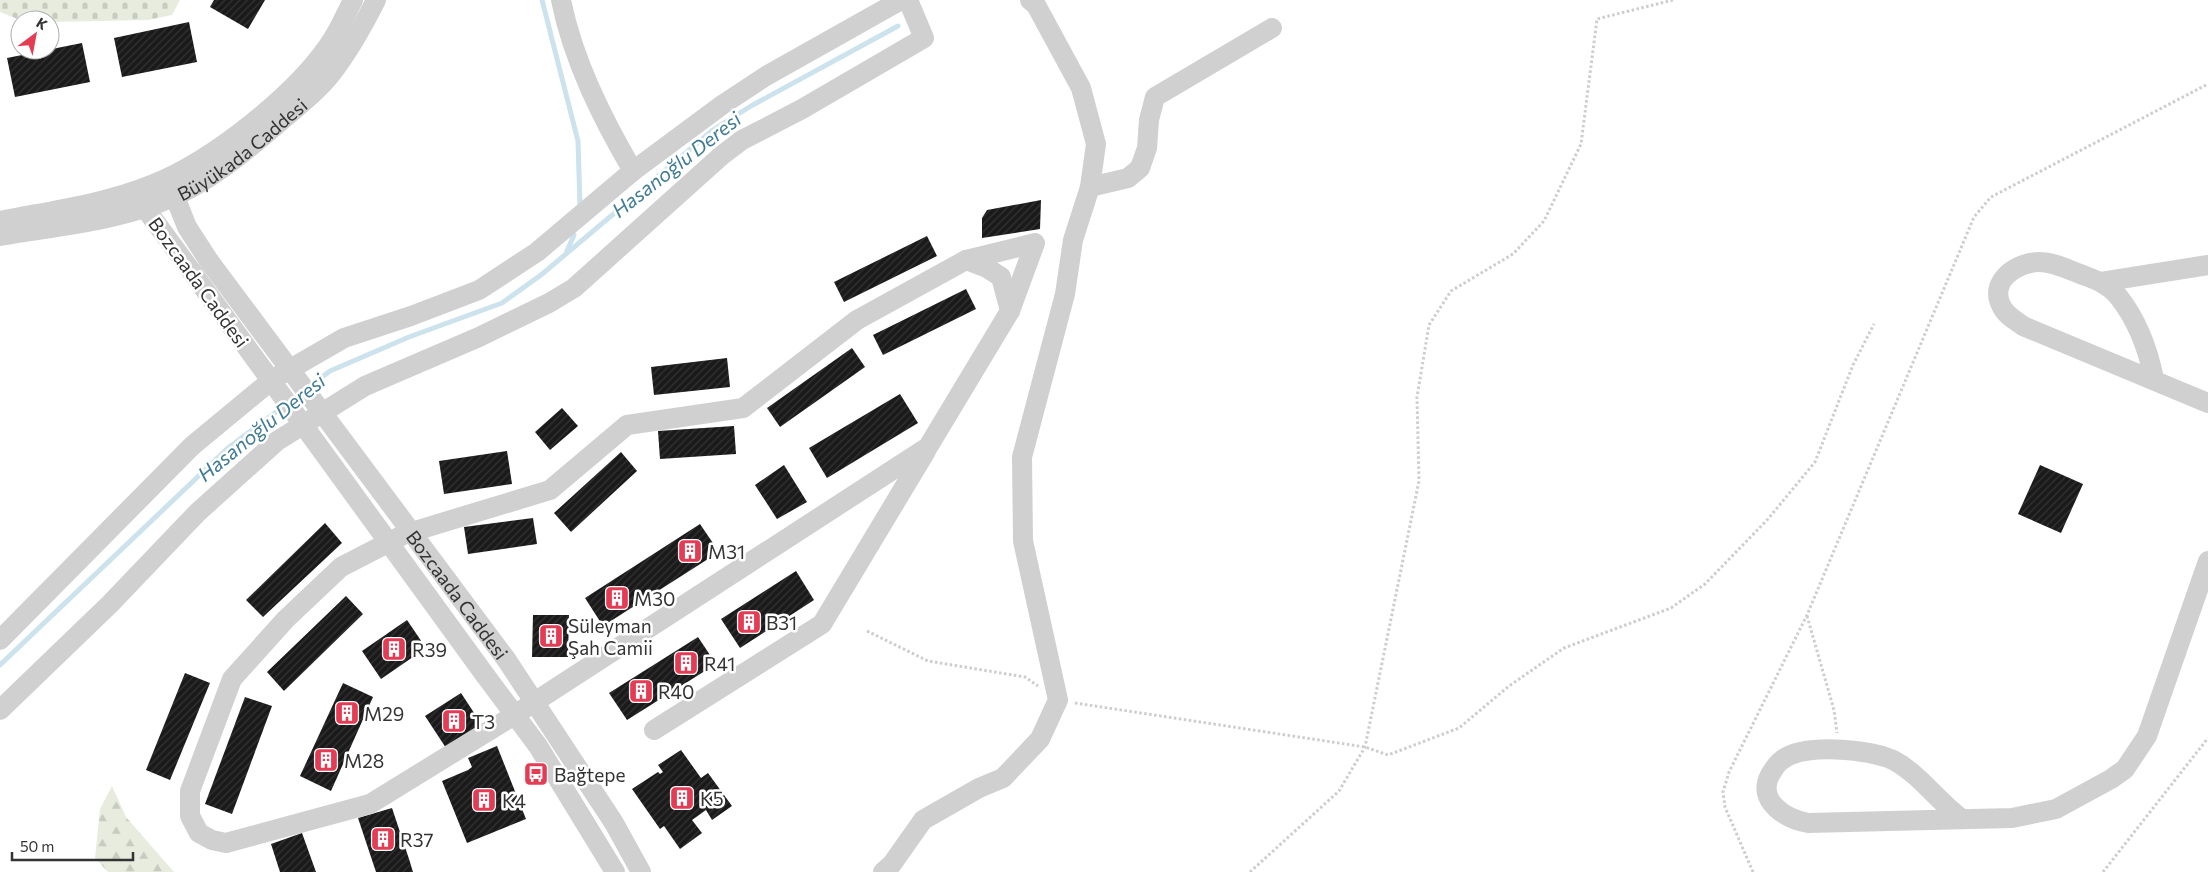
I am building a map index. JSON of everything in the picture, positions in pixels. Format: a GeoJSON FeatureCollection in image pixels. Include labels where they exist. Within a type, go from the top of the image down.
{"type":"FeatureCollection","features":[{"type":"Feature","properties":{"kind":"street","name":"Büyükada Caddesi"},"geometry":{"type":"LineString","coordinates":[[0,221],[116,196],[151,186],[214,152],[255,120],[302,76],[333,38],[353,0]]}},
{"type":"Feature","properties":{"kind":"street","name":"Büyükada Caddesi"},"geometry":{"type":"LineString","coordinates":[[0,236],[109,217],[145,208],[175,197],[210,178],[254,145],[307,99],[330,75],[353,42],[376,0]]}},
{"type":"Feature","properties":{"kind":"street"},"geometry":{"type":"LineString","coordinates":[[561,0],[565,22],[604,121],[633,171]]}},
{"type":"Feature","properties":{"kind":"street"},"geometry":{"type":"LineString","coordinates":[[0,640],[192,446],[273,379],[344,338],[411,316],[479,290],[538,252],[633,171],[722,105],[766,76],[900,0]]}},
{"type":"Feature","properties":{"kind":"street"},"geometry":{"type":"LineString","coordinates":[[0,710],[110,604],[197,512],[277,441],[365,386],[479,338],[549,303],[574,288],[721,156],[742,140],[802,109],[924,38],[908,0]]}},
{"type":"Feature","properties":{"kind":"street"},"geometry":{"type":"LineString","coordinates":[[883,872],[892,864],[923,820],[978,788],[1003,778],[1040,739],[1058,700],[1023,541],[1022,457],[1066,294],[1073,240],[1090,187],[1096,144],[1081,88],[1036,6],[1030,0]]}},
{"type":"Feature","properties":{"kind":"street"},"geometry":{"type":"LineString","coordinates":[[1090,187],[1128,178],[1140,168],[1147,148],[1149,120],[1155,97],[1272,28]]}},
{"type":"Feature","properties":{"kind":"street","name":"Bozcaada Caddesi"},"geometry":{"type":"LineString","coordinates":[[615,872],[538,746],[516,714],[145,208],[151,186],[175,197],[187,227],[209,261],[506,659],[614,823],[641,872]]}},
{"type":"Feature","properties":{"kind":"street"},"geometry":{"type":"LineString","coordinates":[[654,730],[822,624],[1010,311],[1035,243],[966,260],[857,320],[743,408],[627,425],[550,490],[405,534],[341,567],[286,619],[232,679],[190,791],[190,816],[199,833],[212,840],[226,843],[370,804],[516,714],[928,447]]}},
{"type":"Feature","properties":{"kind":"street"},"geometry":{"type":"LineString","coordinates":[[966,260],[987,268],[1001,277],[1010,311]]}},
{"type":"Feature","properties":{"kind":"street"},"geometry":{"type":"LineString","coordinates":[[2154,380],[2144,339],[2118,296],[2101,282],[2048,264],[2025,264],[2015,268],[2004,277],[1999,287],[1998,298],[2001,307],[2010,317],[2023,326],[2208,403]]}},
{"type":"Feature","properties":{"kind":"street"},"geometry":{"type":"LineString","coordinates":[[2101,282],[2208,265]]}},
{"type":"Feature","properties":{"kind":"street"},"geometry":{"type":"LineString","coordinates":[[1962,819],[1945,806],[1907,770],[1894,761],[1868,752],[1839,748],[1792,755],[1782,759],[1768,781],[1767,793],[1772,804],[1784,815],[1808,823],[2012,818],[2056,809],[2098,787],[2125,769],[2147,736],[2208,561]]}},
{"type":"Feature","properties":{"kind":"path"},"geometry":{"type":"LineString","coordinates":[[1250,872],[1339,791],[1365,747],[1419,481],[1417,397],[1429,325],[1451,291],[1514,254],[1544,221],[1581,144],[1597,19],[1672,0]]}},
{"type":"Feature","properties":{"kind":"path"},"geometry":{"type":"LineString","coordinates":[[1753,872],[1725,807],[1723,792],[1729,772],[1807,616],[1967,232],[1982,204],[1991,197],[2208,84]]}},
{"type":"Feature","properties":{"kind":"path"},"geometry":{"type":"LineString","coordinates":[[867,631],[928,660],[1025,677],[1058,700],[1365,747],[1388,755],[1459,728],[1509,686],[1564,648],[1671,608],[1705,584],[1768,519],[1815,462],[1853,365],[1874,324]]}},
{"type":"Feature","properties":{"kind":"path"},"geometry":{"type":"LineString","coordinates":[[1807,616],[1834,710],[1839,748]]}},
{"type":"Feature","properties":{"kind":"path"},"geometry":{"type":"LineString","coordinates":[[2103,872],[2208,738]]}},
{"type":"Feature","properties":{"kind":"green space"},"geometry":{"type":"Polygon","coordinates":[[[0,0],[180,0],[172,15],[148,20],[60,22],[60,10],[10,10],[10,16],[0,12],[0,0]]]}},
{"type":"Feature","properties":{"kind":"green space"},"geometry":{"type":"Polygon","coordinates":[[[112,786],[126,817],[174,872],[108,872],[95,858],[100,809],[112,786]]]}},
{"type":"Feature","properties":{"kind":"building"},"geometry":{"type":"Polygon","coordinates":[[[214,0],[265,0],[248,29],[210,7],[214,0]]]}},
{"type":"Feature","properties":{"kind":"building"},"geometry":{"type":"Polygon","coordinates":[[[189,22],[197,62],[122,77],[114,38],[189,22]]]}},
{"type":"Feature","properties":{"kind":"building"},"geometry":{"type":"Polygon","coordinates":[[[82,43],[90,82],[15,97],[7,58],[10,57],[10,60],[60,60],[60,47],[82,43]]]}},
{"type":"Feature","properties":{"kind":"building"},"geometry":{"type":"Polygon","coordinates":[[[1041,200],[1040,229],[982,238],[982,218],[987,210],[1041,200]]]}},
{"type":"Feature","properties":{"kind":"building"},"geometry":{"type":"Polygon","coordinates":[[[927,236],[937,256],[844,302],[834,282],[927,236]]]}},
{"type":"Feature","properties":{"kind":"building"},"geometry":{"type":"Polygon","coordinates":[[[966,289],[976,309],[883,355],[873,335],[966,289]]]}},
{"type":"Feature","properties":{"kind":"building"},"geometry":{"type":"Polygon","coordinates":[[[852,348],[865,367],[780,427],[767,408],[852,348]]]}},
{"type":"Feature","properties":{"kind":"building"},"geometry":{"type":"Polygon","coordinates":[[[727,358],[730,387],[654,395],[651,367],[727,358]]]}},
{"type":"Feature","properties":{"kind":"building"},"geometry":{"type":"Polygon","coordinates":[[[900,394],[918,423],[827,478],[809,448],[900,394]]]}},
{"type":"Feature","properties":{"kind":"building"},"geometry":{"type":"Polygon","coordinates":[[[562,408],[578,426],[550,450],[535,432],[562,408]]]}},
{"type":"Feature","properties":{"kind":"building"},"geometry":{"type":"Polygon","coordinates":[[[734,426],[736,454],[660,459],[658,431],[734,426]]]}},
{"type":"Feature","properties":{"kind":"building"},"geometry":{"type":"Polygon","coordinates":[[[507,451],[512,484],[444,494],[439,461],[507,451]]]}},
{"type":"Feature","properties":{"kind":"building"},"geometry":{"type":"Polygon","coordinates":[[[621,452],[637,471],[571,532],[554,513],[621,452]]]}},
{"type":"Feature","properties":{"kind":"building"},"geometry":{"type":"Polygon","coordinates":[[[784,465],[807,502],[777,519],[755,485],[784,465]]]}},
{"type":"Feature","properties":{"kind":"building"},"geometry":{"type":"Polygon","coordinates":[[[2040,465],[2083,484],[2061,533],[2018,514],[2040,465]]]}},
{"type":"Feature","properties":{"kind":"building"},"geometry":{"type":"Polygon","coordinates":[[[533,518],[537,544],[468,554],[464,527],[533,518]]]}},
{"type":"Feature","properties":{"kind":"building"},"geometry":{"type":"Polygon","coordinates":[[[325,523],[342,543],[263,617],[246,600],[325,523]]]}},
{"type":"Feature","properties":{"kind":"building"},"geometry":{"type":"Polygon","coordinates":[[[700,524],[719,552],[603,626],[585,598],[700,524]]]}},
{"type":"Feature","properties":{"kind":"building"},"geometry":{"type":"Polygon","coordinates":[[[796,571],[814,600],[740,648],[721,619],[796,571]]]}},
{"type":"Feature","properties":{"kind":"building"},"geometry":{"type":"Polygon","coordinates":[[[346,596],[363,614],[284,691],[267,672],[346,596]]]}},
{"type":"Feature","properties":{"kind":"building","name":"Süleyman Şah Camii"},"geometry":{"type":"Polygon","coordinates":[[[533,615],[569,615],[568,657],[532,657],[533,615]]]}},
{"type":"Feature","properties":{"kind":"building","name":"R39"},"geometry":{"type":"Polygon","coordinates":[[[407,620],[426,648],[381,679],[362,651],[407,620]]]}},
{"type":"Feature","properties":{"kind":"building"},"geometry":{"type":"Polygon","coordinates":[[[698,637],[716,664],[627,720],[609,693],[698,637]]]}},
{"type":"Feature","properties":{"kind":"building"},"geometry":{"type":"Polygon","coordinates":[[[185,673],[210,683],[170,780],[146,770],[185,673]]]}},
{"type":"Feature","properties":{"kind":"building"},"geometry":{"type":"Polygon","coordinates":[[[343,683],[373,697],[331,791],[300,776],[343,683]]]}},
{"type":"Feature","properties":{"kind":"building","name":"T3"},"geometry":{"type":"Polygon","coordinates":[[[461,693],[482,725],[446,748],[425,716],[461,693]]]}},
{"type":"Feature","properties":{"kind":"building"},"geometry":{"type":"Polygon","coordinates":[[[245,697],[272,706],[232,814],[205,804],[245,697]]]}},
{"type":"Feature","properties":{"kind":"building","name":"K4"},"geometry":{"type":"Polygon","coordinates":[[[497,746],[526,819],[467,843],[442,781],[472,767],[468,758],[497,746]]]}},
{"type":"Feature","properties":{"kind":"building","name":"K5"},"geometry":{"type":"Polygon","coordinates":[[[681,750],[701,778],[708,773],[732,806],[712,820],[706,810],[692,820],[702,833],[680,849],[664,826],[660,829],[632,789],[658,772],[660,774],[663,772],[658,765],[681,750]]]}},
{"type":"Feature","properties":{"kind":"building","name":"R37"},"geometry":{"type":"Polygon","coordinates":[[[392,808],[413,872],[376,872],[358,818],[392,808]]]}},
{"type":"Feature","properties":{"kind":"building"},"geometry":{"type":"Polygon","coordinates":[[[302,833],[316,872],[280,872],[271,844],[302,833]]]}},
{"type":"Feature","properties":{"kind":"waterway","name":"Hasanoğlu Deresi"},"geometry":{"type":"LineString","coordinates":[[542,0],[578,141],[580,205]]}},
{"type":"Feature","properties":{"kind":"waterway","name":"Hasanoğlu Deresi"},"geometry":{"type":"LineString","coordinates":[[309,387],[330,371],[409,337],[502,303],[541,275],[713,130],[751,106],[898,26]]}},
{"type":"Feature","properties":{"kind":"waterway","name":"Hasanoğlu Deresi"},"geometry":{"type":"LineString","coordinates":[[567,251],[574,235]]}},
{"type":"Feature","properties":{"kind":"waterway","name":"Hasanoğlu Deresi"},"geometry":{"type":"LineString","coordinates":[[0,665],[228,448],[284,406]]}},
{"type":"Feature","properties":{"kind":"place","name":"M31"},"geometry":{"type":"Point","coordinates":[690,551]}},
{"type":"Feature","properties":{"kind":"place","name":"M30"},"geometry":{"type":"Point","coordinates":[617,598]}},
{"type":"Feature","properties":{"kind":"place","name":"B31"},"geometry":{"type":"Point","coordinates":[749,622]}},
{"type":"Feature","properties":{"kind":"place","name":"Süleyman Şah Camii"},"geometry":{"type":"Point","coordinates":[551,636]}},
{"type":"Feature","properties":{"kind":"place","name":"R39"},"geometry":{"type":"Point","coordinates":[394,649]}},
{"type":"Feature","properties":{"kind":"place","name":"R41"},"geometry":{"type":"Point","coordinates":[686,663]}},
{"type":"Feature","properties":{"kind":"place","name":"R40"},"geometry":{"type":"Point","coordinates":[641,691]}},
{"type":"Feature","properties":{"kind":"place","name":"M29"},"geometry":{"type":"Point","coordinates":[347,713]}},
{"type":"Feature","properties":{"kind":"place","name":"T3"},"geometry":{"type":"Point","coordinates":[454,721]}},
{"type":"Feature","properties":{"kind":"place","name":"M28"},"geometry":{"type":"Point","coordinates":[326,760]}},
{"type":"Feature","properties":{"kind":"place","name":"Bağtepe"},"geometry":{"type":"Point","coordinates":[536,774]}},
{"type":"Feature","properties":{"kind":"place","name":"K5"},"geometry":{"type":"Point","coordinates":[682,798]}},
{"type":"Feature","properties":{"kind":"place","name":"K4"},"geometry":{"type":"Point","coordinates":[484,800]}},
{"type":"Feature","properties":{"kind":"place","name":"R37"},"geometry":{"type":"Point","coordinates":[383,839]}}]}
